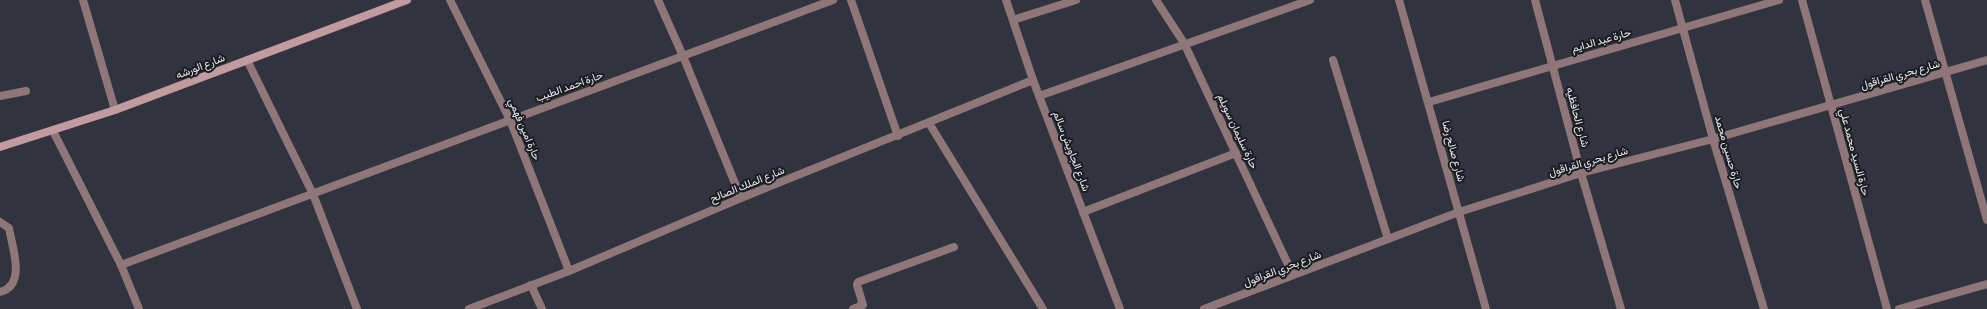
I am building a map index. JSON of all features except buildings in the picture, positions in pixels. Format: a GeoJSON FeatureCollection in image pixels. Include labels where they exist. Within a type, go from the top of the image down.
{"type":"FeatureCollection","features":[{"type":"Feature","properties":{"kind":"street"},"geometry":{"type":"LineString","coordinates":[[83,0],[115,110]]}},
{"type":"Feature","properties":{"kind":"street","name":"شارع الورشه"},"geometry":{"type":"LineString","coordinates":[[0,147],[115,110],[407,0]]}},
{"type":"Feature","properties":{"kind":"street","name":"حارة امين فهمي"},"geometry":{"type":"LineString","coordinates":[[450,0],[510,120],[569,271]]}},
{"type":"Feature","properties":{"kind":"street"},"geometry":{"type":"LineString","coordinates":[[658,0],[683,56],[741,198]]}},
{"type":"Feature","properties":{"kind":"street","name":"حارة احمد الطيب"},"geometry":{"type":"LineString","coordinates":[[121,265],[833,0]]}},
{"type":"Feature","properties":{"kind":"street"},"geometry":{"type":"LineString","coordinates":[[850,0],[898,136]]}},
{"type":"Feature","properties":{"kind":"street","name":"شارع الجاويش سالم"},"geometry":{"type":"LineString","coordinates":[[1006,0],[1033,80],[1120,309]]}},
{"type":"Feature","properties":{"kind":"street"},"geometry":{"type":"LineString","coordinates":[[1013,20],[1076,0]]}},
{"type":"Feature","properties":{"kind":"street","name":"حارة سليمان سويلم"},"geometry":{"type":"LineString","coordinates":[[1156,0],[1184,43],[1293,275]]}},
{"type":"Feature","properties":{"kind":"street"},"geometry":{"type":"LineString","coordinates":[[1039,96],[1294,2],[1310,0]]}},
{"type":"Feature","properties":{"kind":"street","name":"شارع صالح رضا"},"geometry":{"type":"LineString","coordinates":[[1399,0],[1429,102],[1486,309]]}},
{"type":"Feature","properties":{"kind":"street","name":"شارع الحافظيه"},"geometry":{"type":"LineString","coordinates":[[1536,0],[1581,173],[1620,309]]}},
{"type":"Feature","properties":{"kind":"street","name":"حارة حسين محمد"},"geometry":{"type":"LineString","coordinates":[[1675,0],[1713,139],[1764,309]]}},
{"type":"Feature","properties":{"kind":"street","name":"حارة عبد الدايم"},"geometry":{"type":"LineString","coordinates":[[1429,102],[1779,0]]}},
{"type":"Feature","properties":{"kind":"street","name":"حارة السيد محمد علي"},"geometry":{"type":"LineString","coordinates":[[1802,0],[1888,309]]}},
{"type":"Feature","properties":{"kind":"street"},"geometry":{"type":"LineString","coordinates":[[1925,0],[1987,220]]}},
{"type":"Feature","properties":{"kind":"street"},"geometry":{"type":"LineString","coordinates":[[247,60],[313,194],[357,309]]}},
{"type":"Feature","properties":{"kind":"street"},"geometry":{"type":"LineString","coordinates":[[1333,60],[1388,239]]}},
{"type":"Feature","properties":{"kind":"street","name":"شارع بحري القراقول"},"geometry":{"type":"LineString","coordinates":[[1204,309],[1459,212],[1581,173],[1713,139],[1987,60]]}},
{"type":"Feature","properties":{"kind":"street","name":"شارع الملك الصالح"},"geometry":{"type":"LineString","coordinates":[[468,309],[569,271],[741,198],[898,136],[1033,80]]}},
{"type":"Feature","properties":{"kind":"street"},"geometry":{"type":"LineString","coordinates":[[0,96],[26,90]]}},
{"type":"Feature","properties":{"kind":"street"},"geometry":{"type":"LineString","coordinates":[[930,123],[1043,309]]}},
{"type":"Feature","properties":{"kind":"street"},"geometry":{"type":"LineString","coordinates":[[53,131],[121,265],[139,309]]}},
{"type":"Feature","properties":{"kind":"street"},"geometry":{"type":"LineString","coordinates":[[1083,212],[1236,153]]}},
{"type":"Feature","properties":{"kind":"street"},"geometry":{"type":"LineString","coordinates":[[0,222],[9,228],[17,272],[12,284],[6,290],[0,292]]}},
{"type":"Feature","properties":{"kind":"street"},"geometry":{"type":"LineString","coordinates":[[853,309],[863,305],[857,285],[858,282],[954,247]]}},
{"type":"Feature","properties":{"kind":"street"},"geometry":{"type":"LineString","coordinates":[[1899,309],[1987,284]]}},
{"type":"Feature","properties":{"kind":"street"},"geometry":{"type":"LineString","coordinates":[[531,285],[542,309]]}}]}
